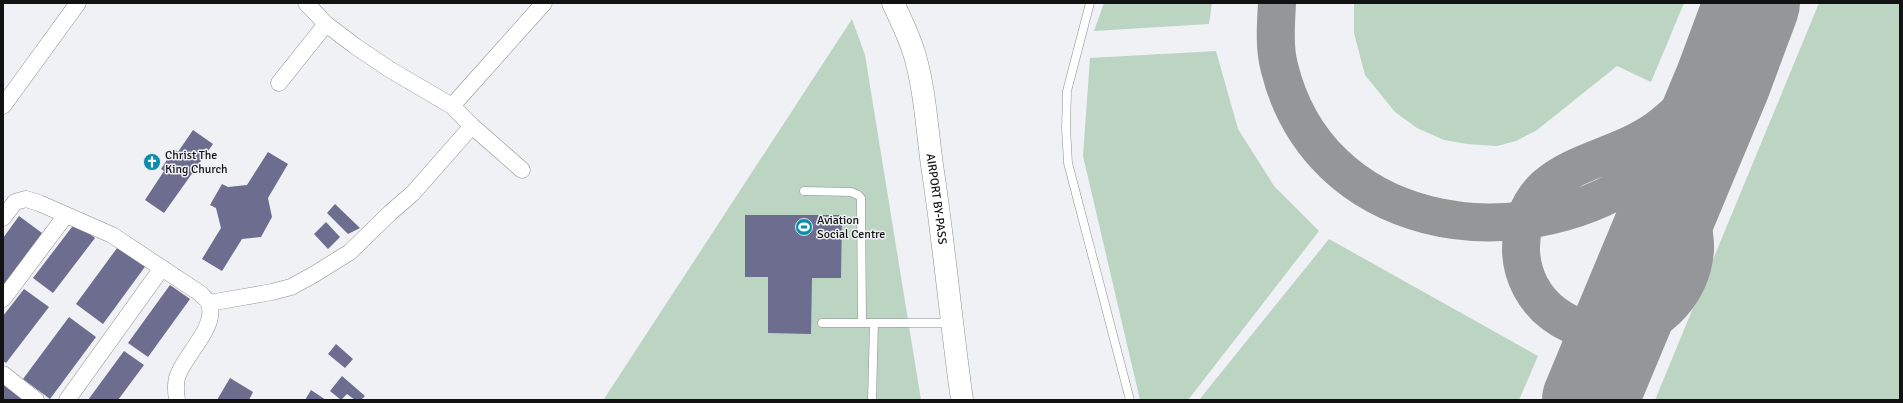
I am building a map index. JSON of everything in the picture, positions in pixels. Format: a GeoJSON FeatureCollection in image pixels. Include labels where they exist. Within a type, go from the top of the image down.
{"type":"FeatureCollection","features":[{"type":"Feature","properties":{"kind":"main road","name":"AIRPORT BY-PASS"},"geometry":{"type":"LineString","coordinates":[[893,3],[906,30],[915,57],[921,86],[938,206],[951,322],[962,400]]}},
{"type":"Feature","properties":{"kind":"street"},"geometry":{"type":"LineString","coordinates":[[3,106],[78,3]]}},
{"type":"Feature","properties":{"kind":"street"},"geometry":{"type":"LineString","coordinates":[[306,3],[326,24],[389,69],[452,106],[472,126],[522,170]]}},
{"type":"Feature","properties":{"kind":"street"},"geometry":{"type":"LineString","coordinates":[[452,106],[544,3]]}},
{"type":"Feature","properties":{"kind":"street"},"geometry":{"type":"LineString","coordinates":[[279,82],[326,24]]}},
{"type":"Feature","properties":{"kind":"street"},"geometry":{"type":"LineString","coordinates":[[209,304],[291,287],[313,276],[350,252],[413,193],[472,126]]}},
{"type":"Feature","properties":{"kind":"street"},"geometry":{"type":"LineString","coordinates":[[3,218],[15,202],[26,200],[66,215],[112,236],[201,294],[209,304],[210,318],[206,329],[182,366],[177,379],[177,400]]}},
{"type":"Feature","properties":{"kind":"street"},"geometry":{"type":"LineString","coordinates":[[3,299],[66,215]]}},
{"type":"Feature","properties":{"kind":"street"},"geometry":{"type":"LineString","coordinates":[[67,400],[162,268]]}},
{"type":"Feature","properties":{"kind":"street"},"geometry":{"type":"LineString","coordinates":[[3,374],[36,400]]}},
{"type":"Feature","properties":{"kind":"lane"},"geometry":{"type":"LineString","coordinates":[[1090,3],[1067,91],[1066,128],[1068,163],[1130,400]]}},
{"type":"Feature","properties":{"kind":"lane"},"geometry":{"type":"LineString","coordinates":[[804,191],[851,192],[858,194],[861,198],[862,323]]}},
{"type":"Feature","properties":{"kind":"lane"},"geometry":{"type":"LineString","coordinates":[[822,323],[951,322]]}},
{"type":"Feature","properties":{"kind":"lane"},"geometry":{"type":"LineString","coordinates":[[872,400],[874,323]]}},
{"type":"Feature","properties":{"kind":"green space"},"geometry":{"type":"Polygon","coordinates":[[[1104,3],[1212,3],[1209,24],[1094,31],[1104,3]]]}},
{"type":"Feature","properties":{"kind":"green space"},"geometry":{"type":"Polygon","coordinates":[[[1354,3],[1684,3],[1651,82],[1617,66],[1537,130],[1516,141],[1497,146],[1467,144],[1444,140],[1417,128],[1395,112],[1365,75],[1354,33],[1354,3]]]}},
{"type":"Feature","properties":{"kind":"green space"},"geometry":{"type":"Polygon","coordinates":[[[1819,3],[1900,3],[1900,400],[1655,400],[1819,3]]]}},
{"type":"Feature","properties":{"kind":"green space","name":"Aviation Social Centre"},"geometry":{"type":"Polygon","coordinates":[[[852,19],[865,55],[921,400],[604,399],[852,19]]]}},
{"type":"Feature","properties":{"kind":"green space"},"geometry":{"type":"Polygon","coordinates":[[[1216,51],[1238,129],[1274,186],[1319,231],[1188,400],[1140,400],[1083,156],[1090,58],[1216,51]]]}},
{"type":"Feature","properties":{"kind":"green space"},"geometry":{"type":"Polygon","coordinates":[[[1329,239],[1538,356],[1519,400],[1199,400],[1329,239]]]}},
{"type":"Feature","properties":{"kind":"building"},"geometry":{"type":"Polygon","coordinates":[[[193,130],[213,144],[164,213],[145,200],[164,171],[161,169],[174,149],[178,152],[193,130]]]}},
{"type":"Feature","properties":{"kind":"building"},"geometry":{"type":"Polygon","coordinates":[[[268,152],[288,164],[268,198],[272,217],[261,237],[242,239],[222,271],[202,259],[221,228],[216,208],[210,205],[222,184],[228,187],[247,185],[268,152]]]}},
{"type":"Feature","properties":{"kind":"building"},"geometry":{"type":"Polygon","coordinates":[[[335,204],[360,228],[348,234],[327,213],[335,204]]]}},
{"type":"Feature","properties":{"kind":"building"},"geometry":{"type":"Polygon","coordinates":[[[745,215],[842,215],[841,278],[812,278],[811,334],[768,333],[768,277],[745,277],[745,215]]]}},
{"type":"Feature","properties":{"kind":"building"},"geometry":{"type":"Polygon","coordinates":[[[19,216],[42,233],[3,287],[3,238],[19,216]]]}},
{"type":"Feature","properties":{"kind":"building"},"geometry":{"type":"Polygon","coordinates":[[[326,222],[340,237],[328,249],[314,234],[326,222]]]}},
{"type":"Feature","properties":{"kind":"building"},"geometry":{"type":"Polygon","coordinates":[[[75,223],[95,238],[53,293],[33,278],[75,223]]]}},
{"type":"Feature","properties":{"kind":"building"},"geometry":{"type":"Polygon","coordinates":[[[120,244],[147,264],[103,324],[76,304],[120,244]]]}},
{"type":"Feature","properties":{"kind":"building"},"geometry":{"type":"Polygon","coordinates":[[[170,285],[190,299],[148,357],[128,343],[170,285]]]}},
{"type":"Feature","properties":{"kind":"building"},"geometry":{"type":"Polygon","coordinates":[[[24,289],[49,307],[6,363],[3,361],[3,316],[24,289]]]}},
{"type":"Feature","properties":{"kind":"building"},"geometry":{"type":"Polygon","coordinates":[[[69,317],[96,337],[50,399],[23,379],[69,317]]]}},
{"type":"Feature","properties":{"kind":"building"},"geometry":{"type":"Polygon","coordinates":[[[336,344],[353,359],[345,368],[328,354],[336,344]]]}},
{"type":"Feature","properties":{"kind":"building"},"geometry":{"type":"Polygon","coordinates":[[[124,351],[144,365],[118,400],[88,400],[124,351]]]}},
{"type":"Feature","properties":{"kind":"building"},"geometry":{"type":"Polygon","coordinates":[[[342,376],[365,396],[361,400],[355,400],[347,394],[341,400],[330,391],[342,376]]]}},
{"type":"Feature","properties":{"kind":"building"},"geometry":{"type":"Polygon","coordinates":[[[230,378],[253,392],[249,400],[217,400],[230,378]]]}},
{"type":"Feature","properties":{"kind":"building"},"geometry":{"type":"Polygon","coordinates":[[[3,384],[26,400],[3,400],[3,384]]]}},
{"type":"Feature","properties":{"kind":"building"},"geometry":{"type":"Polygon","coordinates":[[[311,390],[326,400],[305,400],[311,390]]]}},
{"type":"Feature","properties":{"kind":"taxiway"},"geometry":{"type":"LineString","coordinates":[[1277,3],[1277,58],[1300,121],[1334,164],[1377,195],[1426,214],[1480,222],[1536,218],[1590,203],[1649,171],[1673,148],[1700,114]]}},
{"type":"Feature","properties":{"kind":"taxiway"},"geometry":{"type":"LineString","coordinates":[[1701,132],[1694,169],[1691,212],[1695,244],[1693,265],[1688,279],[1672,304],[1649,322],[1636,328],[1621,330],[1586,329],[1570,324],[1554,314],[1547,308],[1530,286],[1522,260],[1521,251],[1525,221],[1535,198],[1551,182],[1571,170],[1641,139],[1673,117],[1692,99],[1717,69],[1737,36],[1751,3]]}},
{"type":"Feature","properties":{"kind":"runway"},"geometry":{"type":"LineString","coordinates":[[1590,400],[1723,81],[1752,3]]}},
{"type":"Feature","properties":{"kind":"place","name":"Christ The King Church"},"geometry":{"type":"Point","coordinates":[152,162]}},
{"type":"Feature","properties":{"kind":"place","name":"Aviation Social Centre"},"geometry":{"type":"Point","coordinates":[804,227]}}]}
